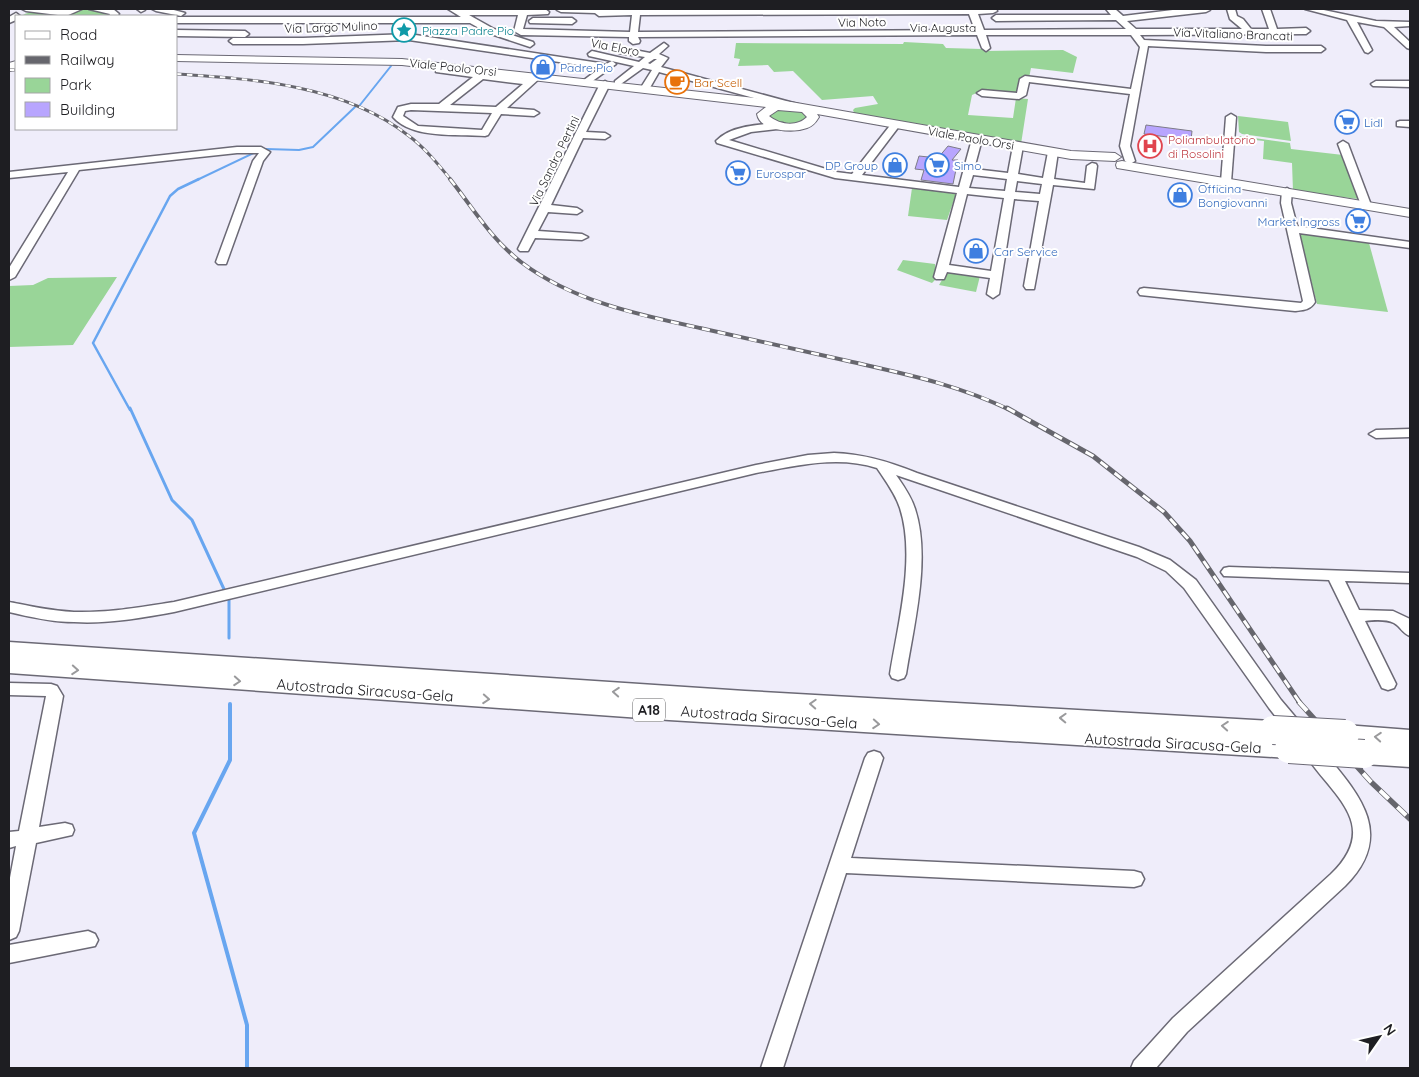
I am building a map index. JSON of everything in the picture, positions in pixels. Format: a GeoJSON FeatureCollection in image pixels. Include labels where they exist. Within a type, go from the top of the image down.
{"type":"FeatureCollection","features":[{"type":"Feature","properties":{"kind":"highway","name":"Autostrada Siracusa-Gela"},"geometry":{"type":"LineString","coordinates":[[9,650],[680,696],[1001,715],[1150,721],[1410,739]]}},
{"type":"Feature","properties":{"kind":"highway","name":"Autostrada Siracusa-Gela"},"geometry":{"type":"LineString","coordinates":[[9,665],[659,711],[1410,757]]}},
{"type":"Feature","properties":{"kind":"main road","name":"Viale Paolo Orsi"},"geometry":{"type":"LineString","coordinates":[[179,57],[402,62],[534,79],[612,84],[719,98]]}},
{"type":"Feature","properties":{"kind":"main road"},"geometry":{"type":"LineString","coordinates":[[719,98],[801,107],[870,120]]}},
{"type":"Feature","properties":{"kind":"main road"},"geometry":{"type":"LineString","coordinates":[[719,98],[735,103],[771,124],[784,126],[797,126],[839,119],[870,120]]}},
{"type":"Feature","properties":{"kind":"main road"},"geometry":{"type":"LineString","coordinates":[[763,118],[765,111],[778,104]]}},
{"type":"Feature","properties":{"kind":"main road"},"geometry":{"type":"LineString","coordinates":[[801,107],[809,110],[814,117],[808,123]]}},
{"type":"Feature","properties":{"kind":"main road","name":"Viale Paolo Orsi"},"geometry":{"type":"LineString","coordinates":[[870,120],[1072,155],[1117,159]]}},
{"type":"Feature","properties":{"kind":"main road"},"geometry":{"type":"LineString","coordinates":[[1072,155],[1117,159],[1171,173],[1366,205],[1410,215]]}},
{"type":"Feature","properties":{"kind":"main road"},"geometry":{"type":"LineString","coordinates":[[1117,159],[1171,173]]}},
{"type":"Feature","properties":{"kind":"main road"},"geometry":{"type":"LineString","coordinates":[[1287,193],[1323,201],[1410,215]]}},
{"type":"Feature","properties":{"kind":"street"},"geometry":{"type":"LineString","coordinates":[[27,9],[69,13],[78,9]]}},
{"type":"Feature","properties":{"kind":"street"},"geometry":{"type":"LineString","coordinates":[[93,9],[113,12],[114,15]]}},
{"type":"Feature","properties":{"kind":"street"},"geometry":{"type":"LineString","coordinates":[[156,9],[195,17],[209,24]]}},
{"type":"Feature","properties":{"kind":"street"},"geometry":{"type":"LineString","coordinates":[[558,20],[561,9],[577,9],[595,17],[635,21],[712,24],[956,23],[972,10]]}},
{"type":"Feature","properties":{"kind":"street"},"geometry":{"type":"LineString","coordinates":[[1231,9],[1233,17],[1240,21],[1248,36],[1260,48]]}},
{"type":"Feature","properties":{"kind":"street"},"geometry":{"type":"LineString","coordinates":[[1266,9],[1276,31],[1294,49]]}},
{"type":"Feature","properties":{"kind":"street"},"geometry":{"type":"LineString","coordinates":[[1310,9],[1386,24],[1410,24]]}},
{"type":"Feature","properties":{"kind":"street"},"geometry":{"type":"LineString","coordinates":[[972,10],[998,21],[1064,22],[1114,14],[1150,18],[1165,12],[1201,10]]}},
{"type":"Feature","properties":{"kind":"street"},"geometry":{"type":"LineString","coordinates":[[972,10],[982,37]]}},
{"type":"Feature","properties":{"kind":"street"},"geometry":{"type":"LineString","coordinates":[[178,33],[209,24],[245,24],[285,11],[321,11],[347,24],[367,30],[386,21],[406,24],[432,23],[456,11],[492,14],[522,20],[595,17],[635,21],[712,24],[956,23],[982,37]]}},
{"type":"Feature","properties":{"kind":"street"},"geometry":{"type":"LineString","coordinates":[[273,31],[285,11]]}},
{"type":"Feature","properties":{"kind":"street"},"geometry":{"type":"LineString","coordinates":[[309,31],[321,11]]}},
{"type":"Feature","properties":{"kind":"street","name":"Via Eloro"},"geometry":{"type":"LineString","coordinates":[[456,11],[505,36],[542,46],[625,55],[640,64],[778,104]]}},
{"type":"Feature","properties":{"kind":"street"},"geometry":{"type":"LineString","coordinates":[[406,24],[418,12]]}},
{"type":"Feature","properties":{"kind":"street"},"geometry":{"type":"LineString","coordinates":[[429,12],[432,23]]}},
{"type":"Feature","properties":{"kind":"street"},"geometry":{"type":"LineString","coordinates":[[1165,12],[1186,15]]}},
{"type":"Feature","properties":{"kind":"street"},"geometry":{"type":"LineString","coordinates":[[1165,12],[1179,25]]}},
{"type":"Feature","properties":{"kind":"street"},"geometry":{"type":"LineString","coordinates":[[178,27],[209,24],[245,24],[273,31],[309,31],[347,24],[386,21],[406,24],[477,23],[492,14]]}},
{"type":"Feature","properties":{"kind":"street"},"geometry":{"type":"LineString","coordinates":[[522,20],[545,14],[558,20],[572,21]]}},
{"type":"Feature","properties":{"kind":"street"},"geometry":{"type":"LineString","coordinates":[[982,37],[998,21],[1064,22],[1114,14]]}},
{"type":"Feature","properties":{"kind":"street"},"geometry":{"type":"LineString","coordinates":[[968,171],[1090,187],[1117,159],[1136,92],[1144,50],[1139,38],[1114,14]]}},
{"type":"Feature","properties":{"kind":"street"},"geometry":{"type":"LineString","coordinates":[[595,17],[592,39],[605,47],[625,55],[652,55],[664,58],[654,68],[645,89]]}},
{"type":"Feature","properties":{"kind":"street"},"geometry":{"type":"LineString","coordinates":[[1350,18],[1368,50]]}},
{"type":"Feature","properties":{"kind":"street"},"geometry":{"type":"LineString","coordinates":[[1248,36],[1276,31],[1303,20],[1313,40],[1326,53],[1296,54],[1279,49]]}},
{"type":"Feature","properties":{"kind":"street","name":"Via Augusta"},"geometry":{"type":"LineString","coordinates":[[635,21],[633,41],[644,42],[712,24],[956,23],[982,37],[998,21],[1064,22],[1139,38]]}},
{"type":"Feature","properties":{"kind":"street","name":"Via Largo Mulino"},"geometry":{"type":"LineString","coordinates":[[245,24],[273,31],[309,31],[347,24],[398,37],[406,24],[540,55],[607,67]]}},
{"type":"Feature","properties":{"kind":"street"},"geometry":{"type":"LineString","coordinates":[[1386,24],[1410,46]]}},
{"type":"Feature","properties":{"kind":"street"},"geometry":{"type":"LineString","coordinates":[[1217,32],[1226,46]]}},
{"type":"Feature","properties":{"kind":"street"},"geometry":{"type":"LineString","coordinates":[[1139,38],[1173,39],[1217,32],[1285,40],[1313,40]]}},
{"type":"Feature","properties":{"kind":"street","name":"Via Vitaliano Brancati"},"geometry":{"type":"LineString","coordinates":[[1139,38],[1173,39],[1226,46],[1260,48],[1321,48]]}},
{"type":"Feature","properties":{"kind":"street"},"geometry":{"type":"LineString","coordinates":[[605,47],[617,40],[673,50]]}},
{"type":"Feature","properties":{"kind":"street"},"geometry":{"type":"LineString","coordinates":[[587,82],[639,44]]}},
{"type":"Feature","properties":{"kind":"street"},"geometry":{"type":"LineString","coordinates":[[612,84],[663,47]]}},
{"type":"Feature","properties":{"kind":"street"},"geometry":{"type":"LineString","coordinates":[[439,70],[482,76],[534,79]]}},
{"type":"Feature","properties":{"kind":"street"},"geometry":{"type":"LineString","coordinates":[[440,108],[482,76]]}},
{"type":"Feature","properties":{"kind":"street"},"geometry":{"type":"LineString","coordinates":[[534,79],[498,112],[485,133],[418,129],[409,126],[398,117],[398,112],[402,108],[409,106],[498,112],[534,114]]}},
{"type":"Feature","properties":{"kind":"street"},"geometry":{"type":"LineString","coordinates":[[982,93],[1018,96],[1021,95],[1025,79],[1136,92]]}},
{"type":"Feature","properties":{"kind":"street","name":"Via Sandro Pertini"},"geometry":{"type":"LineString","coordinates":[[524,250],[580,135],[612,84]]}},
{"type":"Feature","properties":{"kind":"street"},"geometry":{"type":"LineString","coordinates":[[1376,84],[1410,84]]}},
{"type":"Feature","properties":{"kind":"street"},"geometry":{"type":"LineString","coordinates":[[763,118],[757,127],[728,136],[721,141],[835,175],[964,191],[1045,198]]}},
{"type":"Feature","properties":{"kind":"street"},"geometry":{"type":"LineString","coordinates":[[1226,182],[1232,118]]}},
{"type":"Feature","properties":{"kind":"street"},"geometry":{"type":"LineString","coordinates":[[854,178],[895,125]]}},
{"type":"Feature","properties":{"kind":"street"},"geometry":{"type":"LineString","coordinates":[[743,132],[784,126]]}},
{"type":"Feature","properties":{"kind":"street"},"geometry":{"type":"LineString","coordinates":[[580,135],[605,136]]}},
{"type":"Feature","properties":{"kind":"street"},"geometry":{"type":"LineString","coordinates":[[977,139],[942,273],[996,275]]}},
{"type":"Feature","properties":{"kind":"street"},"geometry":{"type":"LineString","coordinates":[[1323,201],[1358,206],[1366,205],[1343,144]]}},
{"type":"Feature","properties":{"kind":"street"},"geometry":{"type":"LineString","coordinates":[[993,294],[1018,146]]}},
{"type":"Feature","properties":{"kind":"street"},"geometry":{"type":"LineString","coordinates":[[9,176],[236,150],[261,150],[265,152],[258,161],[222,262]]}},
{"type":"Feature","properties":{"kind":"street"},"geometry":{"type":"LineString","coordinates":[[1030,286],[1053,152]]}},
{"type":"Feature","properties":{"kind":"street"},"geometry":{"type":"LineString","coordinates":[[9,277],[75,168]]}},
{"type":"Feature","properties":{"kind":"street"},"geometry":{"type":"LineString","coordinates":[[1144,292],[1295,307],[1305,306],[1309,302],[1286,203],[1287,193]]}},
{"type":"Feature","properties":{"kind":"street"},"geometry":{"type":"LineString","coordinates":[[544,208],[577,211]]}},
{"type":"Feature","properties":{"kind":"street"},"geometry":{"type":"LineString","coordinates":[[1292,229],[1410,246]]}},
{"type":"Feature","properties":{"kind":"street"},"geometry":{"type":"LineString","coordinates":[[532,234],[582,237]]}},
{"type":"Feature","properties":{"kind":"street"},"geometry":{"type":"LineString","coordinates":[[1376,434],[1410,432]]}},
{"type":"Feature","properties":{"kind":"street"},"geometry":{"type":"LineString","coordinates":[[9,606],[45,614],[73,617],[100,617],[174,607],[756,469],[832,457],[859,459],[882,464],[912,476],[1152,557],[1183,576],[1206,604],[1275,704],[1347,793],[1354,807],[1361,830],[1362,842],[1358,856],[1351,867],[1180,1025],[1142,1068]]}},
{"type":"Feature","properties":{"kind":"street"},"geometry":{"type":"LineString","coordinates":[[882,464],[906,507],[912,537],[912,579],[898,674]]}},
{"type":"Feature","properties":{"kind":"street"},"geometry":{"type":"LineString","coordinates":[[1229,572],[1410,578]]}},
{"type":"Feature","properties":{"kind":"street"},"geometry":{"type":"LineString","coordinates":[[1334,576],[1388,684]]}},
{"type":"Feature","properties":{"kind":"street"},"geometry":{"type":"LineString","coordinates":[[1354,615],[1395,616],[1402,619],[1410,630]]}},
{"type":"Feature","properties":{"kind":"street"},"geometry":{"type":"LineString","coordinates":[[9,689],[51,690],[55,696],[9,931]]}},
{"type":"Feature","properties":{"kind":"street"},"geometry":{"type":"LineString","coordinates":[[772,1068],[874,758]]}},
{"type":"Feature","properties":{"kind":"street"},"geometry":{"type":"LineString","coordinates":[[9,840],[65,830]]}},
{"type":"Feature","properties":{"kind":"street"},"geometry":{"type":"LineString","coordinates":[[840,866],[1134,879]]}},
{"type":"Feature","properties":{"kind":"street"},"geometry":{"type":"LineString","coordinates":[[9,954],[88,940]]}},
{"type":"Feature","properties":{"kind":"green space"},"geometry":{"type":"Polygon","coordinates":[[[81,9],[111,13],[110,15],[23,15],[36,12],[73,12],[81,9]]]}},
{"type":"Feature","properties":{"kind":"green space"},"geometry":{"type":"Polygon","coordinates":[[[904,42],[943,44],[946,48],[982,49],[984,51],[1063,50],[1077,57],[1073,73],[1031,68],[1029,78],[1021,78],[1017,94],[981,91],[972,95],[968,115],[1013,118],[1016,98],[1028,99],[1021,144],[855,115],[853,110],[855,108],[878,104],[873,96],[822,100],[793,71],[774,72],[768,65],[738,66],[740,59],[734,58],[736,43],[903,44],[904,42]]]}},
{"type":"Feature","properties":{"kind":"green space"},"geometry":{"type":"Polygon","coordinates":[[[774,110],[800,110],[807,115],[807,118],[791,124],[777,122],[767,115],[774,110]]]}},
{"type":"Feature","properties":{"kind":"green space"},"geometry":{"type":"Polygon","coordinates":[[[1238,116],[1288,122],[1291,141],[1242,134],[1239,132],[1238,116]]]}},
{"type":"Feature","properties":{"kind":"green space"},"geometry":{"type":"Polygon","coordinates":[[[1240,136],[1290,143],[1291,149],[1343,155],[1358,199],[1293,191],[1292,163],[1263,159],[1264,141],[1236,138],[1240,136]]]}},
{"type":"Feature","properties":{"kind":"green space"},"geometry":{"type":"Polygon","coordinates":[[[912,188],[956,194],[947,220],[908,216],[912,188]]]}},
{"type":"Feature","properties":{"kind":"green space"},"geometry":{"type":"Polygon","coordinates":[[[1299,233],[1369,243],[1388,312],[1317,304],[1299,233]]]}},
{"type":"Feature","properties":{"kind":"green space"},"geometry":{"type":"Polygon","coordinates":[[[903,260],[935,264],[936,279],[932,283],[897,270],[903,260]]]}},
{"type":"Feature","properties":{"kind":"green space"},"geometry":{"type":"Polygon","coordinates":[[[948,270],[980,276],[976,292],[939,285],[948,270]]]}},
{"type":"Feature","properties":{"kind":"green space"},"geometry":{"type":"Polygon","coordinates":[[[117,277],[73,345],[9,347],[9,286],[33,285],[48,278],[117,277]]]}},
{"type":"Feature","properties":{"kind":"building"},"geometry":{"type":"Polygon","coordinates":[[[1146,125],[1192,131],[1191,140],[1144,134],[1146,125]]]}},
{"type":"Feature","properties":{"kind":"building"},"geometry":{"type":"Polygon","coordinates":[[[948,146],[961,149],[952,160],[958,160],[953,184],[921,180],[924,170],[915,169],[919,156],[938,158],[948,146]]]}},
{"type":"Feature","properties":{"kind":"waterway"},"geometry":{"type":"LineString","coordinates":[[360,105],[391,66]]}},
{"type":"Feature","properties":{"kind":"waterway"},"geometry":{"type":"LineString","coordinates":[[266,149],[299,150],[313,147],[355,107]]}},
{"type":"Feature","properties":{"kind":"waterway"},"geometry":{"type":"LineString","coordinates":[[197,180],[256,152]]}},
{"type":"Feature","properties":{"kind":"waterway"},"geometry":{"type":"LineString","coordinates":[[130,410],[93,343],[170,196],[178,189],[199,179]]}},
{"type":"Feature","properties":{"kind":"waterway"},"geometry":{"type":"LineString","coordinates":[[130,408],[172,500],[192,520],[229,600],[229,638]]}},
{"type":"Feature","properties":{"kind":"waterway"},"geometry":{"type":"LineString","coordinates":[[230,704],[230,760],[194,833],[247,1025],[247,1068]]}},
{"type":"Feature","properties":{"kind":"railway"},"geometry":{"type":"LineString","coordinates":[[9,70],[15,70]]}},
{"type":"Feature","properties":{"kind":"railway"},"geometry":{"type":"LineString","coordinates":[[178,74],[267,82],[328,95],[384,119],[409,136],[426,151],[451,180]]}},
{"type":"Feature","properties":{"kind":"railway"},"geometry":{"type":"LineString","coordinates":[[450,179],[491,233],[510,253],[541,276],[584,297],[653,318],[950,386],[1010,410]]}},
{"type":"Feature","properties":{"kind":"railway"},"geometry":{"type":"LineString","coordinates":[[1007,408],[1093,456],[1164,512],[1190,541],[1300,703]]}},
{"type":"Feature","properties":{"kind":"railway"},"geometry":{"type":"LineString","coordinates":[[1299,702],[1371,782],[1410,819]]}},
{"type":"Feature","properties":{"kind":"place","name":"Piazza Padre Pio"},"geometry":{"type":"Point","coordinates":[404,30]}},
{"type":"Feature","properties":{"kind":"place","name":"Padre Pio"},"geometry":{"type":"Point","coordinates":[543,67]}},
{"type":"Feature","properties":{"kind":"place","name":"Bar Scell"},"geometry":{"type":"Point","coordinates":[677,82]}},
{"type":"Feature","properties":{"kind":"place","name":"Lidl"},"geometry":{"type":"Point","coordinates":[1347,122]}},
{"type":"Feature","properties":{"kind":"place","name":"Poliambulatorio di Rosolini"},"geometry":{"type":"Point","coordinates":[1150,146]}},
{"type":"Feature","properties":{"kind":"place","name":"DP Group"},"geometry":{"type":"Point","coordinates":[895,165]}},
{"type":"Feature","properties":{"kind":"place","name":"Simo"},"geometry":{"type":"Point","coordinates":[937,165]}},
{"type":"Feature","properties":{"kind":"place","name":"Eurospar"},"geometry":{"type":"Point","coordinates":[738,173]}},
{"type":"Feature","properties":{"kind":"place","name":"Officina Bongiovanni"},"geometry":{"type":"Point","coordinates":[1180,195]}},
{"type":"Feature","properties":{"kind":"place","name":"Market Ingross"},"geometry":{"type":"Point","coordinates":[1358,221]}},
{"type":"Feature","properties":{"kind":"place","name":"Car Service"},"geometry":{"type":"Point","coordinates":[976,251]}}]}
